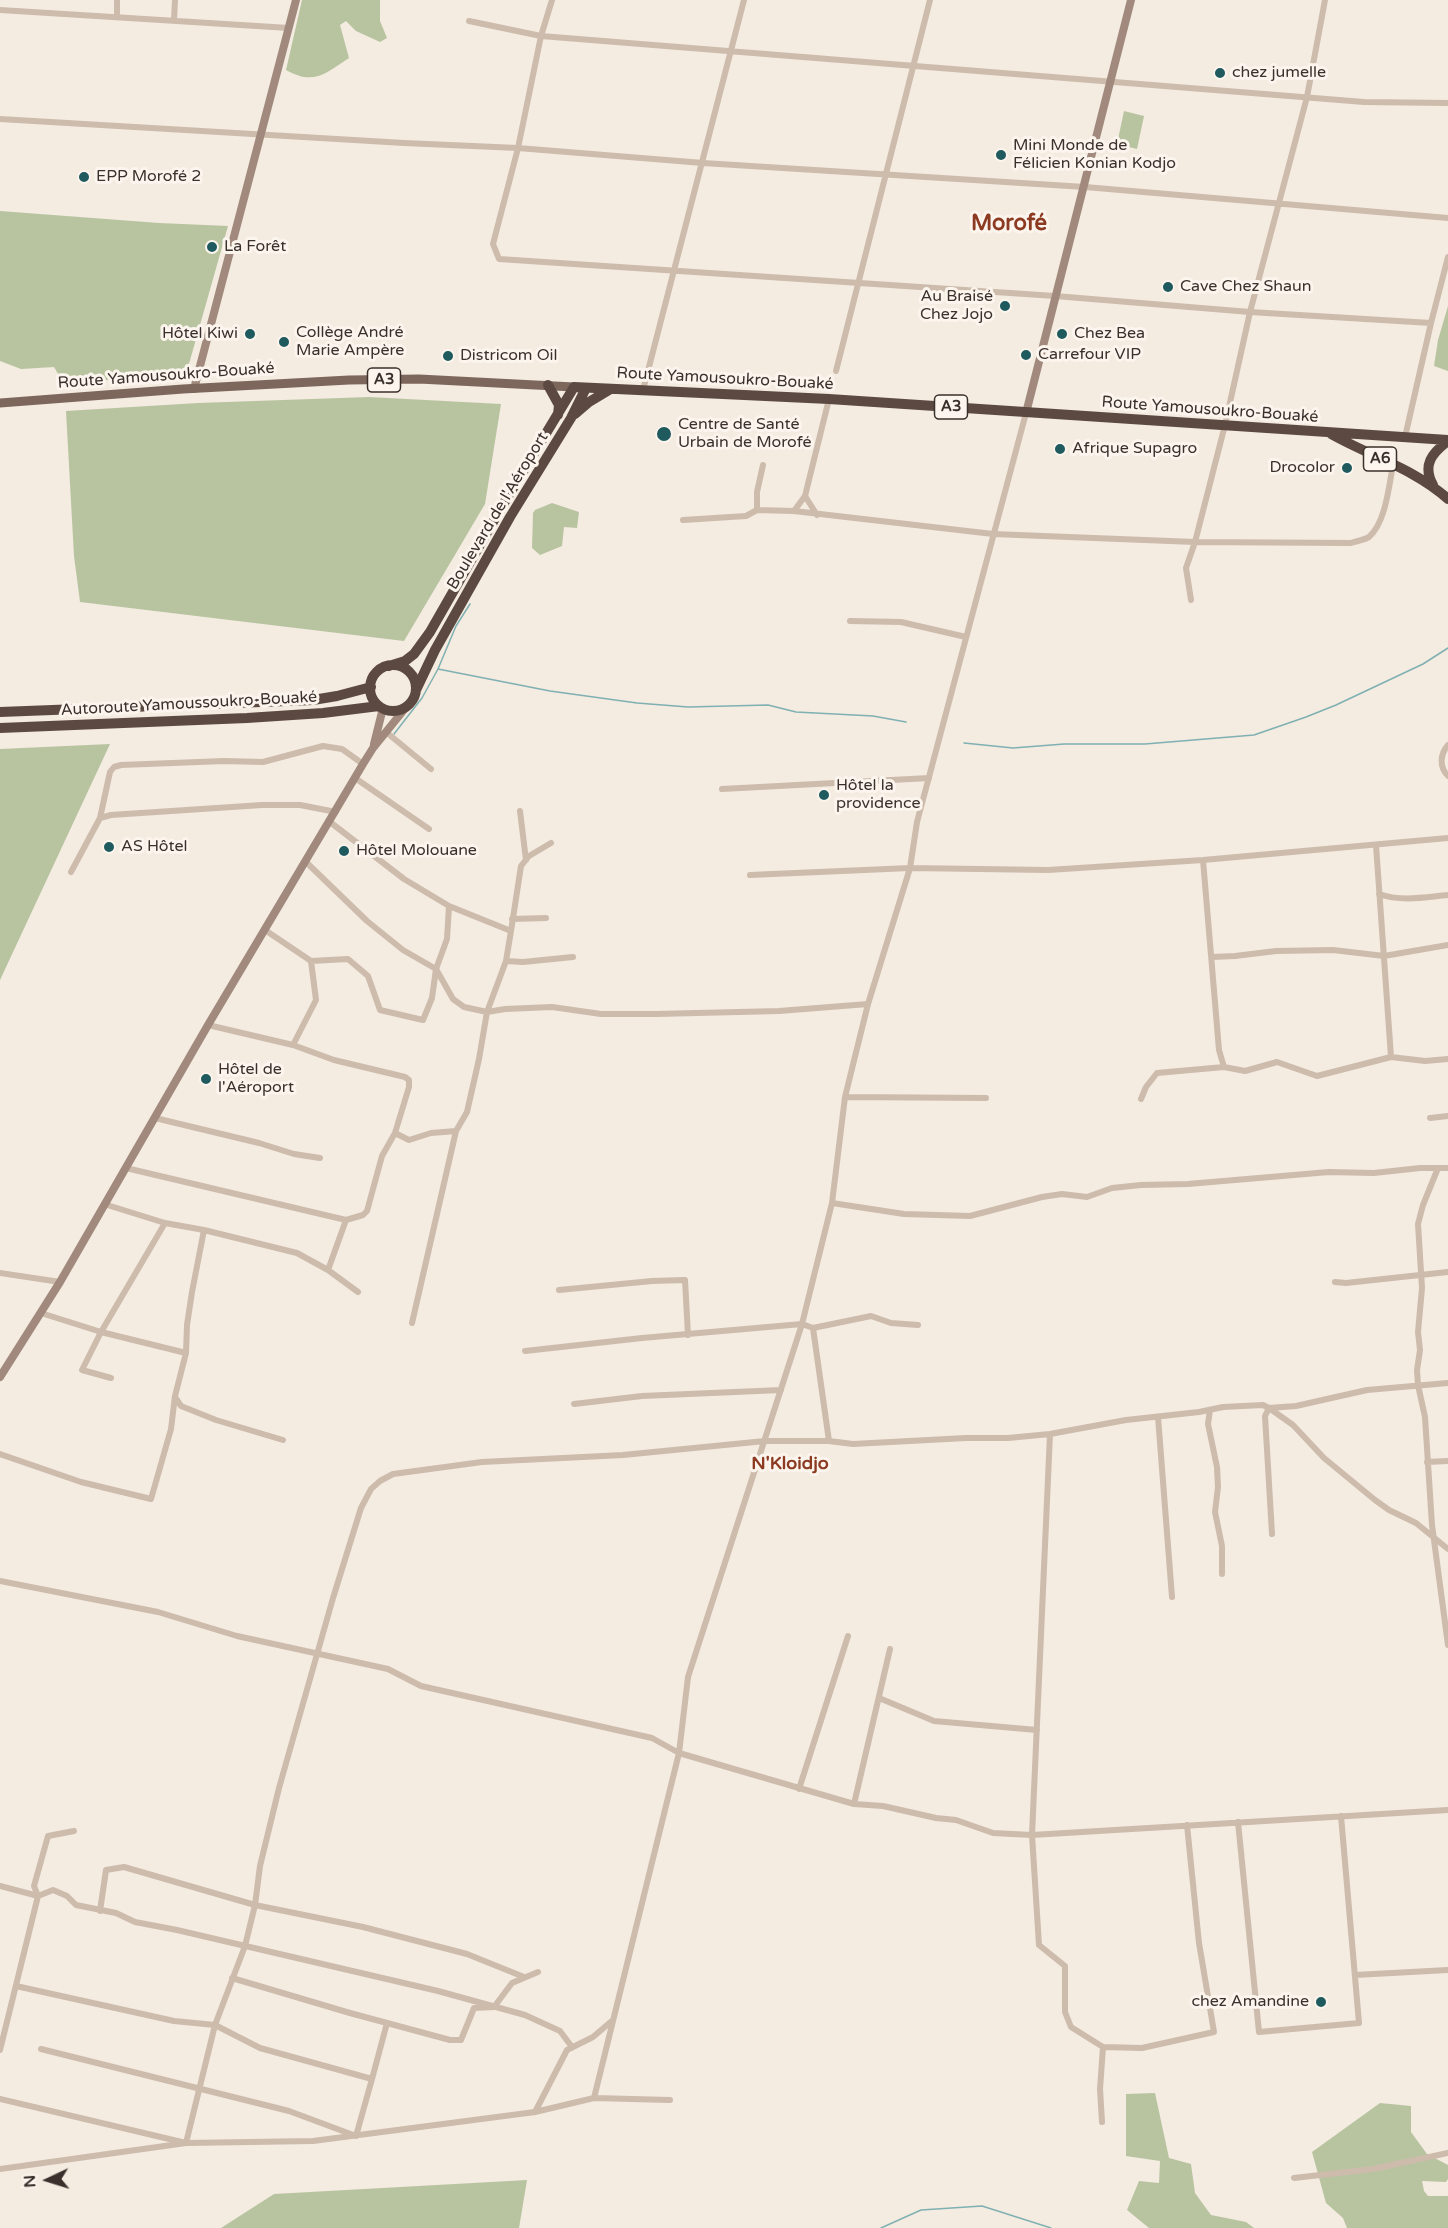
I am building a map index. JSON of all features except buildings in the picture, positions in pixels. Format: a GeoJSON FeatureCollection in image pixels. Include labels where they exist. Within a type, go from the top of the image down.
{"type":"FeatureCollection","features":[{"type":"Feature","properties":{"kind":"highway"},"geometry":{"type":"LineString","coordinates":[[548,386],[559,405],[558,416]]}},
{"type":"Feature","properties":{"kind":"highway","name":"Route Yamousoukro-Bouaké"},"geometry":{"type":"LineString","coordinates":[[580,387],[829,399],[1448,441]]}},
{"type":"Feature","properties":{"kind":"highway","name":"Boulevard de l'Aéroport"},"geometry":{"type":"LineString","coordinates":[[389,666],[405,661],[414,654],[430,632],[501,508],[558,416],[580,387]]}},
{"type":"Feature","properties":{"kind":"highway","name":"Boulevard de l'Aéroport"},"geometry":{"type":"LineString","coordinates":[[416,690],[435,650],[510,517],[571,418],[580,387]]}},
{"type":"Feature","properties":{"kind":"highway"},"geometry":{"type":"LineString","coordinates":[[571,418],[589,402],[610,389]]}},
{"type":"Feature","properties":{"kind":"highway","name":"A6"},"geometry":{"type":"LineString","coordinates":[[1328,433],[1433,485],[1448,499]]}},
{"type":"Feature","properties":{"kind":"highway"},"geometry":{"type":"LineString","coordinates":[[1433,485],[1428,474],[1429,460],[1435,451],[1448,441]]}},
{"type":"Feature","properties":{"kind":"highway"},"geometry":{"type":"LineString","coordinates":[[389,666],[402,667],[408,671],[416,690],[412,701],[407,706],[393,711],[381,707],[374,701],[370,687],[376,673],[389,666]]}},
{"type":"Feature","properties":{"kind":"highway","name":"Autoroute Yamoussoukro-Bouaké"},"geometry":{"type":"LineString","coordinates":[[0,712],[313,700],[370,687]]}},
{"type":"Feature","properties":{"kind":"highway","name":"Autoroute Yamoussoukro-Bouaké"},"geometry":{"type":"LineString","coordinates":[[0,729],[247,718],[381,707]]}},
{"type":"Feature","properties":{"kind":"main road","name":"Route Yamousoukro-Bouaké"},"geometry":{"type":"LineString","coordinates":[[0,403],[350,380],[419,379],[580,387]]}},
{"type":"Feature","properties":{"kind":"street"},"geometry":{"type":"LineString","coordinates":[[117,0],[117,17]]}},
{"type":"Feature","properties":{"kind":"street"},"geometry":{"type":"LineString","coordinates":[[174,20],[175,0]]}},
{"type":"Feature","properties":{"kind":"street"},"geometry":{"type":"LineString","coordinates":[[194,389],[296,0]]}},
{"type":"Feature","properties":{"kind":"street"},"geometry":{"type":"LineString","coordinates":[[552,0],[542,36],[519,148],[494,244],[499,259],[1431,323]]}},
{"type":"Feature","properties":{"kind":"street"},"geometry":{"type":"LineString","coordinates":[[643,390],[744,0]]}},
{"type":"Feature","properties":{"kind":"street"},"geometry":{"type":"LineString","coordinates":[[836,371],[930,0]]}},
{"type":"Feature","properties":{"kind":"street"},"geometry":{"type":"LineString","coordinates":[[594,2098],[679,1753],[688,1677],[802,1324],[832,1203],[845,1097],[868,1005],[910,868],[917,822],[1085,187],[1131,0]]}},
{"type":"Feature","properties":{"kind":"street"},"geometry":{"type":"LineString","coordinates":[[1191,600],[1186,568],[1195,542],[1225,425],[1250,312],[1307,97],[1325,0]]}},
{"type":"Feature","properties":{"kind":"street"},"geometry":{"type":"LineString","coordinates":[[0,10],[289,28]]}},
{"type":"Feature","properties":{"kind":"street"},"geometry":{"type":"LineString","coordinates":[[469,21],[542,36],[1364,102],[1448,104]]}},
{"type":"Feature","properties":{"kind":"street"},"geometry":{"type":"LineString","coordinates":[[0,119],[519,148],[703,163],[1085,187],[1448,218]]}},
{"type":"Feature","properties":{"kind":"street"},"geometry":{"type":"LineString","coordinates":[[1405,438],[1448,257]]}},
{"type":"Feature","properties":{"kind":"street"},"geometry":{"type":"LineString","coordinates":[[794,511],[805,496],[829,399]]}},
{"type":"Feature","properties":{"kind":"street"},"geometry":{"type":"LineString","coordinates":[[757,510],[758,484],[763,465]]}},
{"type":"Feature","properties":{"kind":"street"},"geometry":{"type":"LineString","coordinates":[[683,520],[746,516],[757,510],[794,511],[993,534],[1195,542],[1351,543],[1368,538],[1376,528],[1386,504],[1393,465]]}},
{"type":"Feature","properties":{"kind":"street"},"geometry":{"type":"LineString","coordinates":[[805,496],[817,515]]}},
{"type":"Feature","properties":{"kind":"street"},"geometry":{"type":"LineString","coordinates":[[850,621],[901,622],[966,637]]}},
{"type":"Feature","properties":{"kind":"street"},"geometry":{"type":"LineString","coordinates":[[0,1377],[60,1282],[208,1025],[363,764],[407,706]]}},
{"type":"Feature","properties":{"kind":"street"},"geometry":{"type":"LineString","coordinates":[[373,748],[381,707]]}},
{"type":"Feature","properties":{"kind":"street"},"geometry":{"type":"LineString","coordinates":[[386,732],[431,769]]}},
{"type":"Feature","properties":{"kind":"street"},"geometry":{"type":"LineString","coordinates":[[1448,745],[1441,763],[1448,776]]}},
{"type":"Feature","properties":{"kind":"street"},"geometry":{"type":"LineString","coordinates":[[71,872],[100,818],[110,772],[114,767],[224,760],[263,762],[323,746],[342,749],[363,764]]}},
{"type":"Feature","properties":{"kind":"street"},"geometry":{"type":"LineString","coordinates":[[355,778],[429,829]]}},
{"type":"Feature","properties":{"kind":"street"},"geometry":{"type":"LineString","coordinates":[[722,789],[929,778]]}},
{"type":"Feature","properties":{"kind":"street"},"geometry":{"type":"LineString","coordinates":[[100,818],[178,809],[262,805],[300,806],[336,812]]}},
{"type":"Feature","properties":{"kind":"street"},"geometry":{"type":"LineString","coordinates":[[520,811],[526,860]]}},
{"type":"Feature","properties":{"kind":"street"},"geometry":{"type":"LineString","coordinates":[[330,822],[404,879],[449,906],[511,931]]}},
{"type":"Feature","properties":{"kind":"street"},"geometry":{"type":"LineString","coordinates":[[750,875],[910,868],[1048,870],[1203,860],[1448,838]]}},
{"type":"Feature","properties":{"kind":"street"},"geometry":{"type":"LineString","coordinates":[[412,1323],[456,1131],[467,1112],[487,1012],[506,960],[518,876],[526,860],[534,852],[552,843]]}},
{"type":"Feature","properties":{"kind":"street"},"geometry":{"type":"LineString","coordinates":[[1376,845],[1391,1057]]}},
{"type":"Feature","properties":{"kind":"street"},"geometry":{"type":"LineString","coordinates":[[1203,860],[1219,1050],[1224,1067]]}},
{"type":"Feature","properties":{"kind":"street"},"geometry":{"type":"LineString","coordinates":[[306,862],[366,921],[403,950],[436,969],[453,999],[464,1007],[487,1012],[505,1008],[552,1007],[600,1014],[656,1014],[779,1011],[868,1005]]}},
{"type":"Feature","properties":{"kind":"street"},"geometry":{"type":"LineString","coordinates":[[1380,894],[1390,898],[1448,895]]}},
{"type":"Feature","properties":{"kind":"street"},"geometry":{"type":"LineString","coordinates":[[265,930],[311,961],[348,959],[368,976],[380,1010],[423,1020],[432,998],[436,969],[447,939],[449,906]]}},
{"type":"Feature","properties":{"kind":"street"},"geometry":{"type":"LineString","coordinates":[[512,919],[546,918]]}},
{"type":"Feature","properties":{"kind":"street"},"geometry":{"type":"LineString","coordinates":[[1212,957],[1276,951],[1333,950],[1384,956],[1448,945]]}},
{"type":"Feature","properties":{"kind":"street"},"geometry":{"type":"LineString","coordinates":[[506,960],[523,962],[573,957]]}},
{"type":"Feature","properties":{"kind":"street"},"geometry":{"type":"LineString","coordinates":[[293,1045],[316,1000],[311,961]]}},
{"type":"Feature","properties":{"kind":"street"},"geometry":{"type":"LineString","coordinates":[[126,1168],[346,1220],[363,1215],[367,1211],[382,1156],[395,1133],[409,1080],[405,1077],[334,1060],[293,1045],[208,1025]]}},
{"type":"Feature","properties":{"kind":"street"},"geometry":{"type":"LineString","coordinates":[[1141,1099],[1146,1087],[1157,1073],[1224,1067],[1245,1071],[1278,1062],[1317,1076],[1391,1057],[1425,1061],[1448,1059]]}},
{"type":"Feature","properties":{"kind":"street"},"geometry":{"type":"LineString","coordinates":[[845,1097],[986,1098]]}},
{"type":"Feature","properties":{"kind":"street"},"geometry":{"type":"LineString","coordinates":[[1430,1118],[1448,1116]]}},
{"type":"Feature","properties":{"kind":"street"},"geometry":{"type":"LineString","coordinates":[[155,1118],[294,1154],[320,1158]]}},
{"type":"Feature","properties":{"kind":"street"},"geometry":{"type":"LineString","coordinates":[[395,1133],[409,1140],[431,1132],[456,1131]]}},
{"type":"Feature","properties":{"kind":"street"},"geometry":{"type":"LineString","coordinates":[[1438,1168],[1418,1224],[1421,1274],[1418,1385],[1425,1417],[1434,1540],[1448,1645]]}},
{"type":"Feature","properties":{"kind":"street"},"geometry":{"type":"LineString","coordinates":[[832,1203],[904,1214],[970,1216],[1052,1195],[1087,1197],[1112,1188],[1130,1186],[1188,1184],[1329,1172],[1374,1173],[1448,1168]]}},
{"type":"Feature","properties":{"kind":"street"},"geometry":{"type":"LineString","coordinates":[[104,1204],[165,1223],[297,1252],[358,1292]]}},
{"type":"Feature","properties":{"kind":"street"},"geometry":{"type":"LineString","coordinates":[[327,1270],[346,1220]]}},
{"type":"Feature","properties":{"kind":"street"},"geometry":{"type":"LineString","coordinates":[[111,1378],[82,1370],[101,1332],[165,1223]]}},
{"type":"Feature","properties":{"kind":"street"},"geometry":{"type":"LineString","coordinates":[[0,1454],[81,1482],[151,1499],[171,1429],[175,1396],[186,1353],[187,1325],[204,1230]]}},
{"type":"Feature","properties":{"kind":"street"},"geometry":{"type":"LineString","coordinates":[[1335,1282],[1346,1283],[1448,1272]]}},
{"type":"Feature","properties":{"kind":"street"},"geometry":{"type":"LineString","coordinates":[[0,1273],[60,1282]]}},
{"type":"Feature","properties":{"kind":"street"},"geometry":{"type":"LineString","coordinates":[[559,1290],[685,1280],[688,1335]]}},
{"type":"Feature","properties":{"kind":"street"},"geometry":{"type":"LineString","coordinates":[[41,1313],[101,1332],[186,1353]]}},
{"type":"Feature","properties":{"kind":"street"},"geometry":{"type":"LineString","coordinates":[[525,1351],[802,1324],[813,1328],[871,1316],[891,1323],[918,1325]]}},
{"type":"Feature","properties":{"kind":"street"},"geometry":{"type":"LineString","coordinates":[[813,1328],[829,1441]]}},
{"type":"Feature","properties":{"kind":"street"},"geometry":{"type":"LineString","coordinates":[[1269,1408],[1296,1406],[1367,1390],[1448,1383]]}},
{"type":"Feature","properties":{"kind":"street"},"geometry":{"type":"LineString","coordinates":[[574,1404],[642,1396],[781,1390]]}},
{"type":"Feature","properties":{"kind":"street"},"geometry":{"type":"LineString","coordinates":[[175,1396],[181,1406],[216,1420],[283,1440]]}},
{"type":"Feature","properties":{"kind":"street"},"geometry":{"type":"LineString","coordinates":[[186,2143],[215,2025],[245,1946],[255,1905],[260,1866],[279,1788],[361,1508],[371,1489],[393,1474],[482,1462],[623,1455],[765,1441],[829,1441],[853,1444],[987,1439],[1050,1434],[1082,1427],[1263,1405],[1293,1425],[1324,1458],[1375,1500],[1389,1510],[1416,1523],[1434,1540],[1448,1549]]}},
{"type":"Feature","properties":{"kind":"street"},"geometry":{"type":"LineString","coordinates":[[1269,1408],[1265,1416],[1272,1534]]}},
{"type":"Feature","properties":{"kind":"street"},"geometry":{"type":"LineString","coordinates":[[1210,1410],[1208,1424],[1218,1467],[1215,1512],[1222,1546],[1222,1574]]}},
{"type":"Feature","properties":{"kind":"street"},"geometry":{"type":"LineString","coordinates":[[1158,1417],[1172,1597]]}},
{"type":"Feature","properties":{"kind":"street"},"geometry":{"type":"LineString","coordinates":[[1050,1434],[1032,1836],[1040,1945],[1065,1966],[1065,2012],[1071,2027],[1103,2047],[1142,2048],[1214,2032],[1199,1942],[1186,1825]]}},
{"type":"Feature","properties":{"kind":"street"},"geometry":{"type":"LineString","coordinates":[[1427,1462],[1448,1461]]}},
{"type":"Feature","properties":{"kind":"street"},"geometry":{"type":"LineString","coordinates":[[0,1581],[158,1612],[237,1636],[388,1670],[421,1686],[459,1696],[652,1738],[679,1753],[799,1790],[854,1804],[883,1806],[936,1818],[956,1820],[993,1833],[1032,1836],[1448,1810]]}},
{"type":"Feature","properties":{"kind":"street"},"geometry":{"type":"LineString","coordinates":[[799,1790],[848,1636]]}},
{"type":"Feature","properties":{"kind":"street"},"geometry":{"type":"LineString","coordinates":[[854,1804],[890,1649]]}},
{"type":"Feature","properties":{"kind":"street"},"geometry":{"type":"LineString","coordinates":[[879,1698],[934,1721],[1037,1730]]}},
{"type":"Feature","properties":{"kind":"street"},"geometry":{"type":"LineString","coordinates":[[1238,1822],[1259,2032],[1359,2023],[1341,1816]]}},
{"type":"Feature","properties":{"kind":"street"},"geometry":{"type":"LineString","coordinates":[[0,2050],[38,1896],[34,1886],[48,1836],[74,1831]]}},
{"type":"Feature","properties":{"kind":"street"},"geometry":{"type":"LineString","coordinates":[[100,1911],[106,1870],[124,1867],[255,1905],[363,1927],[466,1954],[524,1977]]}},
{"type":"Feature","properties":{"kind":"street"},"geometry":{"type":"LineString","coordinates":[[0,1886],[38,1896],[53,1890],[67,1896],[76,1905],[116,1913],[135,1922],[438,1991],[525,2016],[560,2031],[572,2047]]}},
{"type":"Feature","properties":{"kind":"street"},"geometry":{"type":"LineString","coordinates":[[1355,1975],[1448,1970]]}},
{"type":"Feature","properties":{"kind":"street"},"geometry":{"type":"LineString","coordinates":[[494,2007],[512,1983],[537,1972]]}},
{"type":"Feature","properties":{"kind":"street"},"geometry":{"type":"LineString","coordinates":[[232,1977],[450,2040],[461,2040],[474,2008],[494,2007]]}},
{"type":"Feature","properties":{"kind":"street"},"geometry":{"type":"LineString","coordinates":[[16,1986],[174,2021],[215,2025],[260,2048],[372,2079]]}},
{"type":"Feature","properties":{"kind":"street"},"geometry":{"type":"LineString","coordinates":[[535,2112],[567,2050],[593,2037],[614,2019]]}},
{"type":"Feature","properties":{"kind":"street"},"geometry":{"type":"LineString","coordinates":[[356,2136],[387,2023]]}},
{"type":"Feature","properties":{"kind":"street"},"geometry":{"type":"LineString","coordinates":[[1102,2122],[1100,2089],[1103,2047]]}},
{"type":"Feature","properties":{"kind":"street"},"geometry":{"type":"LineString","coordinates":[[41,2049],[289,2111],[356,2136]]}},
{"type":"Feature","properties":{"kind":"street"},"geometry":{"type":"LineString","coordinates":[[0,2169],[186,2143],[313,2141],[356,2136],[535,2112],[594,2098],[670,2100]]}},
{"type":"Feature","properties":{"kind":"street"},"geometry":{"type":"LineString","coordinates":[[0,2099],[186,2143]]}},
{"type":"Feature","properties":{"kind":"street"},"geometry":{"type":"LineString","coordinates":[[1294,2178],[1373,2169],[1448,2153]]}},
{"type":"Feature","properties":{"kind":"green space"},"geometry":{"type":"Polygon","coordinates":[[[302,0],[380,0],[380,21],[387,38],[380,42],[356,31],[346,21],[340,25],[349,58],[319,76],[296,75],[286,70],[302,0]]]}},
{"type":"Feature","properties":{"kind":"green space"},"geometry":{"type":"Polygon","coordinates":[[[1124,111],[1144,116],[1137,149],[1117,144],[1124,111]]]}},
{"type":"Feature","properties":{"kind":"green space"},"geometry":{"type":"Polygon","coordinates":[[[0,211],[228,226],[187,371],[111,379],[82,386],[67,385],[54,367],[21,369],[0,361],[0,211]]]}},
{"type":"Feature","properties":{"kind":"green space"},"geometry":{"type":"Polygon","coordinates":[[[1448,306],[1448,371],[1434,366],[1438,340],[1448,306]]]}},
{"type":"Feature","properties":{"kind":"green space"},"geometry":{"type":"Polygon","coordinates":[[[369,397],[501,404],[485,504],[404,641],[80,602],[74,556],[66,411],[198,403],[369,397]]]}},
{"type":"Feature","properties":{"kind":"green space"},"geometry":{"type":"Polygon","coordinates":[[[552,503],[579,512],[577,528],[564,527],[562,546],[540,555],[532,548],[533,513],[552,503]]]}},
{"type":"Feature","properties":{"kind":"green space"},"geometry":{"type":"Polygon","coordinates":[[[110,744],[0,980],[0,749],[110,744]]]}},
{"type":"Feature","properties":{"kind":"green space"},"geometry":{"type":"Polygon","coordinates":[[[1155,2093],[1169,2158],[1191,2164],[1195,2193],[1211,2215],[1246,2222],[1254,2228],[1149,2228],[1127,2210],[1139,2181],[1159,2183],[1160,2161],[1126,2156],[1126,2094],[1155,2093]]]}},
{"type":"Feature","properties":{"kind":"green space"},"geometry":{"type":"Polygon","coordinates":[[[1380,2103],[1411,2106],[1411,2132],[1427,2154],[1448,2165],[1446,2182],[1422,2181],[1424,2191],[1428,2196],[1448,2196],[1448,2228],[1347,2228],[1343,2218],[1326,2203],[1312,2152],[1380,2103]]]}},
{"type":"Feature","properties":{"kind":"green space"},"geometry":{"type":"Polygon","coordinates":[[[527,2180],[519,2228],[221,2228],[274,2194],[527,2180]]]}},
{"type":"Feature","properties":{"kind":"waterway"},"geometry":{"type":"LineString","coordinates":[[394,734],[422,698],[438,669],[456,626],[470,604]]}},
{"type":"Feature","properties":{"kind":"waterway"},"geometry":{"type":"LineString","coordinates":[[964,743],[1013,748],[1064,744],[1145,744],[1254,735],[1336,705],[1423,664],[1448,648]]}},
{"type":"Feature","properties":{"kind":"waterway"},"geometry":{"type":"LineString","coordinates":[[438,669],[550,691],[637,703],[688,707],[768,705],[796,712],[873,716],[906,722]]}},
{"type":"Feature","properties":{"kind":"waterway"},"geometry":{"type":"LineString","coordinates":[[881,2228],[921,2210],[982,2206],[1051,2228]]}},
{"type":"Feature","properties":{"kind":"place","name":"chez jumelle"},"geometry":{"type":"Point","coordinates":[1220,73]}},
{"type":"Feature","properties":{"kind":"place","name":"Mini Monde de Félicien Konian Kodjo"},"geometry":{"type":"Point","coordinates":[1001,155]}},
{"type":"Feature","properties":{"kind":"place","name":"EPP Morofé 2"},"geometry":{"type":"Point","coordinates":[84,177]}},
{"type":"Feature","properties":{"kind":"place","name":"La Forêt"},"geometry":{"type":"Point","coordinates":[212,247]}},
{"type":"Feature","properties":{"kind":"place","name":"Cave Chez Shaun"},"geometry":{"type":"Point","coordinates":[1168,287]}},
{"type":"Feature","properties":{"kind":"place","name":"Au Braisé Chez Jojo"},"geometry":{"type":"Point","coordinates":[1005,306]}},
{"type":"Feature","properties":{"kind":"place","name":"Hôtel Kiwi"},"geometry":{"type":"Point","coordinates":[250,334]}},
{"type":"Feature","properties":{"kind":"place","name":"Chez Bea"},"geometry":{"type":"Point","coordinates":[1062,334]}},
{"type":"Feature","properties":{"kind":"place","name":"Collège André Marie Ampère"},"geometry":{"type":"Point","coordinates":[284,342]}},
{"type":"Feature","properties":{"kind":"place","name":"Carrefour VIP"},"geometry":{"type":"Point","coordinates":[1026,355]}},
{"type":"Feature","properties":{"kind":"place","name":"Districom Oil"},"geometry":{"type":"Point","coordinates":[448,356]}},
{"type":"Feature","properties":{"kind":"place","name":"Centre de Santé Urbain de Morofé"},"geometry":{"type":"Point","coordinates":[664,434]}},
{"type":"Feature","properties":{"kind":"place","name":"Afrique Supagro"},"geometry":{"type":"Point","coordinates":[1060,449]}},
{"type":"Feature","properties":{"kind":"place","name":"Drocolor"},"geometry":{"type":"Point","coordinates":[1347,468]}},
{"type":"Feature","properties":{"kind":"place","name":"Hôtel la providence"},"geometry":{"type":"Point","coordinates":[824,795]}},
{"type":"Feature","properties":{"kind":"place","name":"AS Hôtel"},"geometry":{"type":"Point","coordinates":[109,847]}},
{"type":"Feature","properties":{"kind":"place","name":"Hôtel Molouane"},"geometry":{"type":"Point","coordinates":[344,851]}},
{"type":"Feature","properties":{"kind":"place","name":"Hôtel de l'Aéroport"},"geometry":{"type":"Point","coordinates":[206,1079]}},
{"type":"Feature","properties":{"kind":"place","name":"chez Amandine"},"geometry":{"type":"Point","coordinates":[1321,2002]}},
{"type":"Feature","properties":{"kind":"district","name":"Morofé"},"geometry":{"type":"Point","coordinates":[1009,224]}},
{"type":"Feature","properties":{"kind":"district","name":"N'Kloidjo"},"geometry":{"type":"Point","coordinates":[790,1464]}}]}
